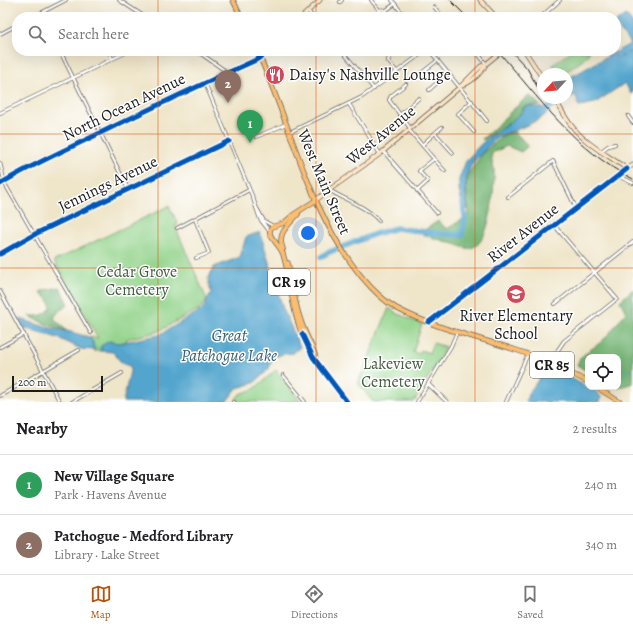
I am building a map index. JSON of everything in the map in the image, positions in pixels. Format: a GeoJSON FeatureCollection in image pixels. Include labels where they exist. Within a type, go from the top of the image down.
{"type":"FeatureCollection","features":[{"type":"Feature","properties":{"kind":"main road"},"geometry":{"type":"LineString","coordinates":[[233,0],[239,12]]}},
{"type":"Feature","properties":{"kind":"main road"},"geometry":{"type":"LineString","coordinates":[[308,11],[320,0]]}},
{"type":"Feature","properties":{"kind":"main road"},"geometry":{"type":"LineString","coordinates":[[480,0],[491,12]]}},
{"type":"Feature","properties":{"kind":"main road","name":"North Ocean Avenue"},"geometry":{"type":"LineString","coordinates":[[0,184],[24,170],[263,56]]}},
{"type":"Feature","properties":{"kind":"main road","name":"West Avenue"},"geometry":{"type":"LineString","coordinates":[[316,200],[382,153],[460,87],[481,66],[496,56]]}},
{"type":"Feature","properties":{"kind":"main road"},"geometry":{"type":"LineString","coordinates":[[528,56],[537,70]]}},
{"type":"Feature","properties":{"kind":"main road","name":"West Main Street"},"geometry":{"type":"LineString","coordinates":[[260,58],[316,200],[334,238],[342,251],[373,291],[397,308],[429,322],[528,354],[585,381]]}},
{"type":"Feature","properties":{"kind":"main road"},"geometry":{"type":"LineString","coordinates":[[558,104],[571,125],[583,138],[600,152],[627,169]]}},
{"type":"Feature","properties":{"kind":"main road","name":"River Avenue"},"geometry":{"type":"LineString","coordinates":[[627,169],[633,165]]}},
{"type":"Feature","properties":{"kind":"main road"},"geometry":{"type":"LineString","coordinates":[[270,232],[276,226],[300,212],[316,200]]}},
{"type":"Feature","properties":{"kind":"main road"},"geometry":{"type":"LineString","coordinates":[[274,239],[282,235],[300,212]]}},
{"type":"Feature","properties":{"kind":"main road","name":"CR 19"},"geometry":{"type":"LineString","coordinates":[[276,226],[282,229],[281,243],[286,258],[299,316],[316,355],[316,360]]}},
{"type":"Feature","properties":{"kind":"main road","name":"CR 19"},"geometry":{"type":"LineString","coordinates":[[270,232],[270,235],[274,239],[283,256],[299,327],[311,353],[347,402]]}},
{"type":"Feature","properties":{"kind":"main road"},"geometry":{"type":"LineString","coordinates":[[601,390],[620,402]]}},
{"type":"Feature","properties":{"kind":"street"},"geometry":{"type":"LineString","coordinates":[[43,12],[66,0]]}},
{"type":"Feature","properties":{"kind":"street"},"geometry":{"type":"LineString","coordinates":[[119,0],[137,12]]}},
{"type":"Feature","properties":{"kind":"street"},"geometry":{"type":"LineString","coordinates":[[371,0],[380,11],[385,11],[395,4]]}},
{"type":"Feature","properties":{"kind":"street"},"geometry":{"type":"LineString","coordinates":[[392,0],[402,12]]}},
{"type":"Feature","properties":{"kind":"street"},"geometry":{"type":"LineString","coordinates":[[547,12],[560,0]]}},
{"type":"Feature","properties":{"kind":"street"},"geometry":{"type":"LineString","coordinates":[[434,7],[438,12]]}},
{"type":"Feature","properties":{"kind":"street"},"geometry":{"type":"LineString","coordinates":[[0,34],[12,28]]}},
{"type":"Feature","properties":{"kind":"street"},"geometry":{"type":"LineString","coordinates":[[62,56],[128,189]]}},
{"type":"Feature","properties":{"kind":"street"},"geometry":{"type":"LineString","coordinates":[[0,113],[118,56]]}},
{"type":"Feature","properties":{"kind":"street"},"geometry":{"type":"LineString","coordinates":[[204,56],[227,72]]}},
{"type":"Feature","properties":{"kind":"street"},"geometry":{"type":"LineString","coordinates":[[346,56],[374,89]]}},
{"type":"Feature","properties":{"kind":"street"},"geometry":{"type":"LineString","coordinates":[[391,56],[388,61],[397,72]]}},
{"type":"Feature","properties":{"kind":"street"},"geometry":{"type":"LineString","coordinates":[[290,132],[349,104],[374,89],[418,56]]}},
{"type":"Feature","properties":{"kind":"street"},"geometry":{"type":"LineString","coordinates":[[434,56],[487,121]]}},
{"type":"Feature","properties":{"kind":"street"},"geometry":{"type":"LineString","coordinates":[[480,56],[486,64]]}},
{"type":"Feature","properties":{"kind":"street"},"geometry":{"type":"LineString","coordinates":[[419,75],[438,60]]}},
{"type":"Feature","properties":{"kind":"street"},"geometry":{"type":"LineString","coordinates":[[429,90],[448,73]]}},
{"type":"Feature","properties":{"kind":"street"},"geometry":{"type":"LineString","coordinates":[[205,83],[255,204],[260,220],[270,232]]}},
{"type":"Feature","properties":{"kind":"street"},"geometry":{"type":"LineString","coordinates":[[406,84],[389,98],[409,129],[445,172]]}},
{"type":"Feature","properties":{"kind":"street"},"geometry":{"type":"LineString","coordinates":[[400,115],[419,98]]}},
{"type":"Feature","properties":{"kind":"street"},"geometry":{"type":"LineString","coordinates":[[472,101],[458,114],[474,132]]}},
{"type":"Feature","properties":{"kind":"street"},"geometry":{"type":"LineString","coordinates":[[349,104],[382,153],[438,213]]}},
{"type":"Feature","properties":{"kind":"street"},"geometry":{"type":"LineString","coordinates":[[628,116],[633,124]]}},
{"type":"Feature","properties":{"kind":"street"},"geometry":{"type":"LineString","coordinates":[[256,137],[287,124]]}},
{"type":"Feature","properties":{"kind":"street"},"geometry":{"type":"LineString","coordinates":[[422,145],[442,127]]}},
{"type":"Feature","properties":{"kind":"street"},"geometry":{"type":"LineString","coordinates":[[435,133],[453,153]]}},
{"type":"Feature","properties":{"kind":"street","name":"Jennings Avenue"},"geometry":{"type":"LineString","coordinates":[[0,254],[34,234],[229,141]]}},
{"type":"Feature","properties":{"kind":"street"},"geometry":{"type":"LineString","coordinates":[[600,152],[608,146],[615,144]]}},
{"type":"Feature","properties":{"kind":"street"},"geometry":{"type":"LineString","coordinates":[[417,190],[428,181],[419,171],[434,159]]}},
{"type":"Feature","properties":{"kind":"street"},"geometry":{"type":"LineString","coordinates":[[508,197],[553,161],[576,208]]}},
{"type":"Feature","properties":{"kind":"street"},"geometry":{"type":"LineString","coordinates":[[0,163],[6,184],[91,332]]}},
{"type":"Feature","properties":{"kind":"street","name":"River Avenue"},"geometry":{"type":"LineString","coordinates":[[429,322],[627,169]]}},
{"type":"Feature","properties":{"kind":"street"},"geometry":{"type":"LineString","coordinates":[[618,176],[633,183]]}},
{"type":"Feature","properties":{"kind":"street"},"geometry":{"type":"LineString","coordinates":[[177,228],[249,190]]}},
{"type":"Feature","properties":{"kind":"street"},"geometry":{"type":"LineString","coordinates":[[328,190],[364,209],[373,215],[378,221]]}},
{"type":"Feature","properties":{"kind":"street"},"geometry":{"type":"LineString","coordinates":[[255,204],[264,220],[276,226]]}},
{"type":"Feature","properties":{"kind":"street"},"geometry":{"type":"LineString","coordinates":[[194,219],[209,253],[196,258]]}},
{"type":"Feature","properties":{"kind":"street"},"geometry":{"type":"LineString","coordinates":[[549,363],[564,341],[617,298],[554,225]]}},
{"type":"Feature","properties":{"kind":"street"},"geometry":{"type":"LineString","coordinates":[[555,304],[633,242]]}},
{"type":"Feature","properties":{"kind":"street"},"geometry":{"type":"LineString","coordinates":[[0,291],[60,402]]}},
{"type":"Feature","properties":{"kind":"street"},"geometry":{"type":"LineString","coordinates":[[417,402],[451,346],[457,331]]}},
{"type":"Feature","properties":{"kind":"street"},"geometry":{"type":"LineString","coordinates":[[0,347],[24,334]]}},
{"type":"Feature","properties":{"kind":"street"},"geometry":{"type":"LineString","coordinates":[[0,396],[79,350]]}},
{"type":"Feature","properties":{"kind":"street"},"geometry":{"type":"LineString","coordinates":[[506,402],[528,354]]}},
{"type":"Feature","properties":{"kind":"street"},"geometry":{"type":"LineString","coordinates":[[72,402],[122,373]]}},
{"type":"Feature","properties":{"kind":"street"},"geometry":{"type":"LineString","coordinates":[[283,375],[305,402]]}},
{"type":"Feature","properties":{"kind":"street"},"geometry":{"type":"LineString","coordinates":[[428,384],[447,402]]}},
{"type":"Feature","properties":{"kind":"green space"},"geometry":{"type":"Polygon","coordinates":[[[565,56],[586,56],[572,68],[553,68],[553,65],[565,56]]]}},
{"type":"Feature","properties":{"kind":"green space"},"geometry":{"type":"Polygon","coordinates":[[[529,95],[537,104],[541,106],[534,105],[524,107],[511,121],[483,140],[482,139],[529,95]]]}},
{"type":"Feature","properties":{"kind":"green space"},"geometry":{"type":"Polygon","coordinates":[[[515,132],[528,146],[521,152],[507,146],[492,153],[494,170],[492,204],[487,228],[483,238],[477,245],[470,248],[465,248],[451,242],[420,233],[438,221],[447,229],[469,215],[466,187],[469,173],[482,154],[504,135],[515,132]]]}},
{"type":"Feature","properties":{"kind":"green space","name":"Cedar Grove Cemetery"},"geometry":{"type":"Polygon","coordinates":[[[169,206],[178,224],[175,226],[207,300],[201,308],[157,332],[126,339],[128,342],[108,343],[101,346],[101,351],[94,351],[93,342],[89,337],[98,338],[54,261],[169,206]]]}},
{"type":"Feature","properties":{"kind":"green space"},"geometry":{"type":"Polygon","coordinates":[[[60,287],[68,305],[58,312],[54,318],[66,330],[48,325],[29,316],[39,316],[44,314],[51,307],[48,299],[40,292],[60,287]]]}},
{"type":"Feature","properties":{"kind":"green space"},"geometry":{"type":"Polygon","coordinates":[[[633,289],[633,383],[621,387],[621,354],[585,354],[602,341],[626,312],[620,301],[633,289]]]}},
{"type":"Feature","properties":{"kind":"green space","name":"Lakeview Cemetery"},"geometry":{"type":"Polygon","coordinates":[[[389,308],[398,314],[422,324],[413,352],[419,354],[421,350],[429,353],[433,343],[446,347],[414,402],[373,402],[358,383],[389,308]]]}},
{"type":"Feature","properties":{"kind":"green space"},"geometry":{"type":"Polygon","coordinates":[[[585,354],[585,370],[577,365],[585,354]]]}},
{"type":"Feature","properties":{"kind":"green space"},"geometry":{"type":"Polygon","coordinates":[[[276,370],[301,402],[238,402],[236,399],[240,394],[254,389],[276,370]]]}},
{"type":"Feature","properties":{"kind":"water"},"geometry":{"type":"Polygon","coordinates":[[[626,15],[633,24],[633,92],[631,94],[625,83],[595,103],[579,106],[575,95],[573,96],[573,76],[608,56],[621,56],[621,49],[630,44],[621,32],[621,18],[626,15]]]}},
{"type":"Feature","properties":{"kind":"water"},"geometry":{"type":"Polygon","coordinates":[[[525,107],[545,108],[548,112],[532,123],[495,139],[476,159],[468,173],[466,198],[468,209],[464,210],[459,191],[459,179],[466,161],[480,145],[494,133],[506,126],[522,112],[525,107]]]}},
{"type":"Feature","properties":{"kind":"water","name":"Great Patchogue Lake"},"geometry":{"type":"Polygon","coordinates":[[[260,232],[283,309],[300,347],[294,353],[283,354],[272,358],[269,369],[254,383],[237,388],[226,402],[123,402],[131,367],[121,362],[113,352],[101,351],[101,346],[109,341],[119,343],[159,335],[203,309],[211,293],[208,279],[214,267],[240,257],[246,237],[260,232]]]}},
{"type":"Feature","properties":{"kind":"water"},"geometry":{"type":"Polygon","coordinates":[[[21,319],[45,327],[89,337],[93,342],[94,350],[81,349],[58,338],[24,328],[19,320],[21,319]]]}},
{"type":"Feature","properties":{"kind":"water"},"geometry":{"type":"Polygon","coordinates":[[[544,372],[561,373],[585,386],[585,390],[593,390],[597,392],[601,397],[600,402],[526,402],[528,394],[544,372]]]}},
{"type":"Feature","properties":{"kind":"waterway"},"geometry":{"type":"LineString","coordinates":[[541,113],[554,104]]}},
{"type":"Feature","properties":{"kind":"waterway"},"geometry":{"type":"LineString","coordinates":[[321,257],[327,253],[375,234],[396,228],[462,235],[465,218],[463,203]]}},
{"type":"Feature","properties":{"kind":"waterway"},"geometry":{"type":"LineString","coordinates":[[94,347],[101,349]]}},
{"type":"Feature","properties":{"kind":"waterway"},"geometry":{"type":"LineString","coordinates":[[621,368],[628,373],[633,369]]}},
{"type":"Feature","properties":{"kind":"ferry route"},"geometry":{"type":"LineString","coordinates":[[615,56],[618,59],[633,50]]}},
{"type":"Feature","properties":{"kind":"railway"},"geometry":{"type":"LineString","coordinates":[[450,0],[462,12]]}},
{"type":"Feature","properties":{"kind":"railway"},"geometry":{"type":"LineString","coordinates":[[502,56],[559,122],[593,154],[633,179]]}},
{"type":"Feature","properties":{"kind":"railway"},"geometry":{"type":"LineString","coordinates":[[516,56],[527,68],[537,86]]}},
{"type":"Feature","properties":{"kind":"cycle path"},"geometry":{"type":"LineString","coordinates":[[0,184],[59,153],[262,56]]}},
{"type":"Feature","properties":{"kind":"cycle path"},"geometry":{"type":"LineString","coordinates":[[0,254],[37,233],[229,141]]}},
{"type":"Feature","properties":{"kind":"cycle path"},"geometry":{"type":"LineString","coordinates":[[429,322],[627,169]]}},
{"type":"Feature","properties":{"kind":"cycle path"},"geometry":{"type":"LineString","coordinates":[[302,334],[313,357],[347,402]]}},
{"type":"Feature","properties":{"kind":"place","name":"Daisy's Nashville Lounge"},"geometry":{"type":"Point","coordinates":[275,75]}},
{"type":"Feature","properties":{"kind":"place","name":"Patchogue - Medford Library"},"geometry":{"type":"Point","coordinates":[228,103]}},
{"type":"Feature","properties":{"kind":"place","name":"New Village Square"},"geometry":{"type":"Point","coordinates":[250,143]}},
{"type":"Feature","properties":{"kind":"place","name":"River Elementary School"},"geometry":{"type":"Point","coordinates":[516,294]}}]}
